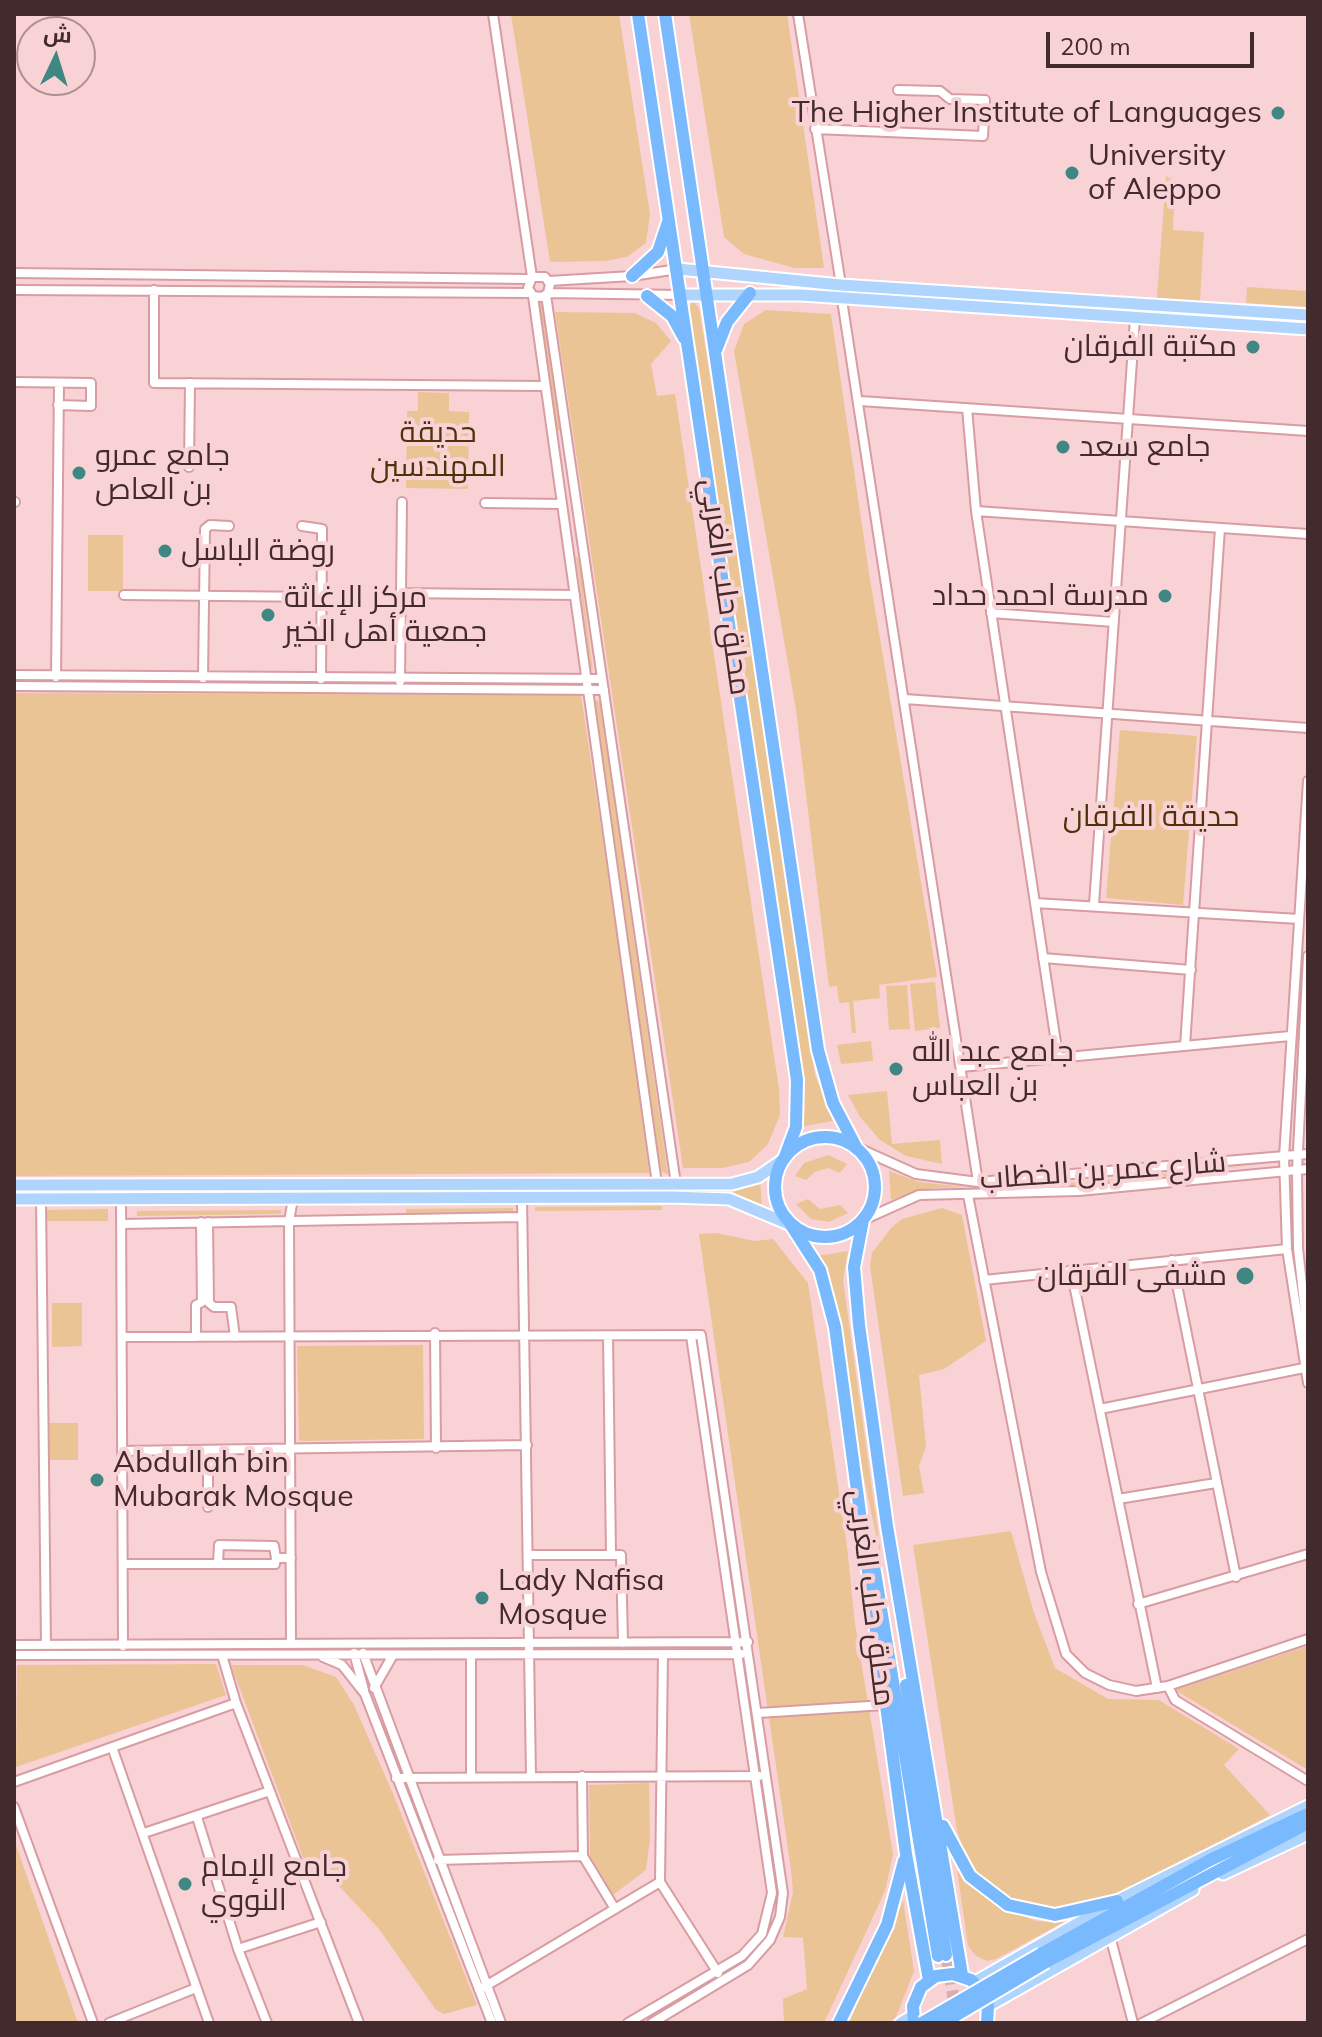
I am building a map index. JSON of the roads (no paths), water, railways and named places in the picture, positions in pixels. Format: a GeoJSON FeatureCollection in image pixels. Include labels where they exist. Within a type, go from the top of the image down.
{"type":"FeatureCollection","features":[{"type":"Feature","properties":{"kind":"highway","name":"محلق حلب الغربي"},"geometry":{"type":"LineString","coordinates":[[638,14],[797,1080],[796,1127],[784,1159]]}},
{"type":"Feature","properties":{"kind":"highway","name":"محلق حلب الغربي"},"geometry":{"type":"LineString","coordinates":[[665,14],[818,1050],[833,1103],[856,1147]]}},
{"type":"Feature","properties":{"kind":"highway"},"geometry":{"type":"LineString","coordinates":[[632,276],[658,252],[669,219]]}},
{"type":"Feature","properties":{"kind":"highway"},"geometry":{"type":"LineString","coordinates":[[715,353],[727,322],[750,293]]}},
{"type":"Feature","properties":{"kind":"highway"},"geometry":{"type":"LineString","coordinates":[[647,296],[672,316],[690,347]]}},
{"type":"Feature","properties":{"kind":"highway"},"geometry":{"type":"LineString","coordinates":[[822,1137],[840,1139],[856,1147],[869,1163],[875,1182],[873,1202],[863,1220],[848,1232],[828,1237],[809,1235],[791,1225],[780,1210],[775,1193],[776,1175],[784,1159],[796,1146],[822,1137]]}},
{"type":"Feature","properties":{"kind":"highway","name":"محلق حلب الغربي"},"geometry":{"type":"LineString","coordinates":[[863,1220],[854,1267],[887,1526],[962,1975]]}},
{"type":"Feature","properties":{"kind":"highway","name":"محلق حلب الغربي"},"geometry":{"type":"LineString","coordinates":[[791,1225],[820,1270],[835,1327],[906,1854],[929,1980]]}},
{"type":"Feature","properties":{"kind":"highway"},"geometry":{"type":"LineString","coordinates":[[863,1528],[880,1588],[942,1956],[892,1588],[887,1526]]}},
{"type":"Feature","properties":{"kind":"highway"},"geometry":{"type":"LineString","coordinates":[[987,2023],[988,2006],[975,1982],[962,1975],[945,1974],[929,1980],[916,1996],[916,2021],[1044,1958],[1308,1814]]}},
{"type":"Feature","properties":{"kind":"highway"},"geometry":{"type":"LineString","coordinates":[[937,1816],[970,1876],[1008,1905],[1055,1915],[1117,1901]]}},
{"type":"Feature","properties":{"kind":"highway"},"geometry":{"type":"LineString","coordinates":[[1213,1865],[1308,1823]]}},
{"type":"Feature","properties":{"kind":"highway"},"geometry":{"type":"LineString","coordinates":[[839,2023],[887,1925],[906,1854]]}},
{"type":"Feature","properties":{"kind":"highway"},"geometry":{"type":"LineString","coordinates":[[943,2023],[1044,1958]]}},
{"type":"Feature","properties":{"kind":"main road"},"geometry":{"type":"LineString","coordinates":[[678,269],[704,269],[758,279],[1308,315]]}},
{"type":"Feature","properties":{"kind":"main road"},"geometry":{"type":"LineString","coordinates":[[682,295],[750,293],[1308,329]]}},
{"type":"Feature","properties":{"kind":"main road"},"geometry":{"type":"LineString","coordinates":[[14,1185],[732,1184],[758,1177],[784,1159]]}},
{"type":"Feature","properties":{"kind":"main road"},"geometry":{"type":"LineString","coordinates":[[14,1199],[729,1199],[791,1225]]}},
{"type":"Feature","properties":{"kind":"main road"},"geometry":{"type":"LineString","coordinates":[[988,2006],[1110,1936],[1213,1865],[1308,1806]]}},
{"type":"Feature","properties":{"kind":"main road"},"geometry":{"type":"LineString","coordinates":[[975,1982],[1117,1901],[1308,1834]]}},
{"type":"Feature","properties":{"kind":"main road"},"geometry":{"type":"LineString","coordinates":[[901,2023],[916,2021]]}},
{"type":"Feature","properties":{"kind":"street"},"geometry":{"type":"LineString","coordinates":[[493,14],[657,1184]]}},
{"type":"Feature","properties":{"kind":"street"},"geometry":{"type":"LineString","coordinates":[[798,14],[841,285]]}},
{"type":"Feature","properties":{"kind":"street"},"geometry":{"type":"LineString","coordinates":[[815,129],[983,136],[985,100],[950,99],[940,91],[898,90]]}},
{"type":"Feature","properties":{"kind":"street"},"geometry":{"type":"LineString","coordinates":[[14,273],[433,278],[531,278],[540,275],[549,281],[632,276],[678,269]]}},
{"type":"Feature","properties":{"kind":"street"},"geometry":{"type":"LineString","coordinates":[[297,276],[297,292]]}},
{"type":"Feature","properties":{"kind":"street"},"geometry":{"type":"LineString","coordinates":[[433,278],[433,294]]}},
{"type":"Feature","properties":{"kind":"street"},"geometry":{"type":"LineString","coordinates":[[549,281],[547,294],[568,448],[676,1184]]}},
{"type":"Feature","properties":{"kind":"street"},"geometry":{"type":"LineString","coordinates":[[14,290],[682,295]]}},
{"type":"Feature","properties":{"kind":"street"},"geometry":{"type":"LineString","coordinates":[[154,290],[154,383],[545,386]]}},
{"type":"Feature","properties":{"kind":"street"},"geometry":{"type":"LineString","coordinates":[[842,300],[978,1182]]}},
{"type":"Feature","properties":{"kind":"street"},"geometry":{"type":"LineString","coordinates":[[1094,905],[1135,318]]}},
{"type":"Feature","properties":{"kind":"street"},"geometry":{"type":"LineString","coordinates":[[14,382],[91,383],[91,406],[58,405]]}},
{"type":"Feature","properties":{"kind":"street"},"geometry":{"type":"LineString","coordinates":[[56,686],[59,383]]}},
{"type":"Feature","properties":{"kind":"street"},"geometry":{"type":"LineString","coordinates":[[189,467],[190,383]]}},
{"type":"Feature","properties":{"kind":"street"},"geometry":{"type":"LineString","coordinates":[[860,401],[1308,431]]}},
{"type":"Feature","properties":{"kind":"street"},"geometry":{"type":"LineString","coordinates":[[967,408],[976,511],[1058,1056]]}},
{"type":"Feature","properties":{"kind":"street"},"geometry":{"type":"LineString","coordinates":[[554,449],[568,448]]}},
{"type":"Feature","properties":{"kind":"street"},"geometry":{"type":"LineString","coordinates":[[400,688],[402,502]]}},
{"type":"Feature","properties":{"kind":"street"},"geometry":{"type":"LineString","coordinates":[[485,503],[562,504]]}},
{"type":"Feature","properties":{"kind":"street"},"geometry":{"type":"LineString","coordinates":[[976,511],[1308,534]]}},
{"type":"Feature","properties":{"kind":"street"},"geometry":{"type":"LineString","coordinates":[[203,687],[205,529],[229,526]]}},
{"type":"Feature","properties":{"kind":"street"},"geometry":{"type":"LineString","coordinates":[[302,526],[322,529],[321,688]]}},
{"type":"Feature","properties":{"kind":"street"},"geometry":{"type":"LineString","coordinates":[[1185,1046],[1220,528]]}},
{"type":"Feature","properties":{"kind":"street"},"geometry":{"type":"LineString","coordinates":[[568,550],[583,549]]}},
{"type":"Feature","properties":{"kind":"street"},"geometry":{"type":"LineString","coordinates":[[401,593],[575,595]]}},
{"type":"Feature","properties":{"kind":"street"},"geometry":{"type":"LineString","coordinates":[[124,595],[322,597]]}},
{"type":"Feature","properties":{"kind":"street"},"geometry":{"type":"LineString","coordinates":[[991,613],[1114,622]]}},
{"type":"Feature","properties":{"kind":"street"},"geometry":{"type":"LineString","coordinates":[[14,675],[602,679]]}},
{"type":"Feature","properties":{"kind":"street"},"geometry":{"type":"LineString","coordinates":[[14,686],[604,690]]}},
{"type":"Feature","properties":{"kind":"street"},"geometry":{"type":"LineString","coordinates":[[905,699],[1308,728]]}},
{"type":"Feature","properties":{"kind":"street"},"geometry":{"type":"LineString","coordinates":[[1308,781],[1284,1157],[1287,1249],[1308,1383]]}},
{"type":"Feature","properties":{"kind":"street"},"geometry":{"type":"LineString","coordinates":[[1035,903],[1299,919]]}},
{"type":"Feature","properties":{"kind":"street"},"geometry":{"type":"LineString","coordinates":[[1308,956],[1297,1170],[1308,1339]]}},
{"type":"Feature","properties":{"kind":"street"},"geometry":{"type":"LineString","coordinates":[[1043,958],[1191,970]]}},
{"type":"Feature","properties":{"kind":"street"},"geometry":{"type":"LineString","coordinates":[[961,1067],[1290,1036]]}},
{"type":"Feature","properties":{"kind":"street","name":"شارع عمر بن الخطاب"},"geometry":{"type":"LineString","coordinates":[[856,1147],[916,1174],[978,1182],[1308,1154]]}},
{"type":"Feature","properties":{"kind":"street","name":"شارع عمر بن الخطاب"},"geometry":{"type":"LineString","coordinates":[[863,1220],[919,1195],[1079,1191],[1308,1169]]}},
{"type":"Feature","properties":{"kind":"street"},"geometry":{"type":"LineString","coordinates":[[968,1195],[1041,1572],[1066,1654],[1085,1673],[1109,1685],[1136,1691],[1168,1686],[1308,1639]]}},
{"type":"Feature","properties":{"kind":"street"},"geometry":{"type":"LineString","coordinates":[[522,1198],[531,1777]]}},
{"type":"Feature","properties":{"kind":"street"},"geometry":{"type":"LineString","coordinates":[[41,1199],[46,1645]]}},
{"type":"Feature","properties":{"kind":"street"},"geometry":{"type":"LineString","coordinates":[[121,1199],[123,1655]]}},
{"type":"Feature","properties":{"kind":"street"},"geometry":{"type":"LineString","coordinates":[[291,1644],[289,1221],[293,1199]]}},
{"type":"Feature","properties":{"kind":"street"},"geometry":{"type":"LineString","coordinates":[[121,1224],[522,1217]]}},
{"type":"Feature","properties":{"kind":"street"},"geometry":{"type":"LineString","coordinates":[[196,1337],[196,1305],[202,1302],[204,1222]]}},
{"type":"Feature","properties":{"kind":"street"},"geometry":{"type":"LineString","coordinates":[[204,1222],[209,1303],[214,1307],[231,1307],[235,1337]]}},
{"type":"Feature","properties":{"kind":"street"},"geometry":{"type":"LineString","coordinates":[[984,1280],[1287,1249]]}},
{"type":"Feature","properties":{"kind":"street"},"geometry":{"type":"LineString","coordinates":[[1172,1260],[1236,1577]]}},
{"type":"Feature","properties":{"kind":"street"},"geometry":{"type":"LineString","coordinates":[[1071,1270],[1157,1688]]}},
{"type":"Feature","properties":{"kind":"street"},"geometry":{"type":"LineString","coordinates":[[122,1337],[435,1333],[701,1335],[782,1874],[780,1917],[770,1940],[748,1965],[652,2023]]}},
{"type":"Feature","properties":{"kind":"street"},"geometry":{"type":"LineString","coordinates":[[435,1333],[436,1448]]}},
{"type":"Feature","properties":{"kind":"street"},"geometry":{"type":"LineString","coordinates":[[608,1336],[611,1555]]}},
{"type":"Feature","properties":{"kind":"street"},"geometry":{"type":"LineString","coordinates":[[628,2023],[742,1956],[762,1934],[772,1893],[691,1336]]}},
{"type":"Feature","properties":{"kind":"street"},"geometry":{"type":"LineString","coordinates":[[1100,1409],[1304,1368]]}},
{"type":"Feature","properties":{"kind":"street"},"geometry":{"type":"LineString","coordinates":[[122,1451],[527,1445]]}},
{"type":"Feature","properties":{"kind":"street"},"geometry":{"type":"LineString","coordinates":[[208,1451],[208,1507]]}},
{"type":"Feature","properties":{"kind":"street"},"geometry":{"type":"LineString","coordinates":[[1118,1499],[1216,1483]]}},
{"type":"Feature","properties":{"kind":"street"},"geometry":{"type":"LineString","coordinates":[[123,1564],[275,1564],[274,1546],[219,1545],[218,1563]]}},
{"type":"Feature","properties":{"kind":"street"},"geometry":{"type":"LineString","coordinates":[[1138,1604],[1308,1554]]}},
{"type":"Feature","properties":{"kind":"street"},"geometry":{"type":"LineString","coordinates":[[529,1555],[621,1555],[623,1643]]}},
{"type":"Feature","properties":{"kind":"street"},"geometry":{"type":"LineString","coordinates":[[276,1558],[291,1558]]}},
{"type":"Feature","properties":{"kind":"street"},"geometry":{"type":"LineString","coordinates":[[14,1645],[748,1642]]}},
{"type":"Feature","properties":{"kind":"street"},"geometry":{"type":"LineString","coordinates":[[357,1644],[365,1694],[492,2023]]}},
{"type":"Feature","properties":{"kind":"street"},"geometry":{"type":"LineString","coordinates":[[14,1655],[750,1653]]}},
{"type":"Feature","properties":{"kind":"street"},"geometry":{"type":"LineString","coordinates":[[222,1655],[236,1703],[359,2023]]}},
{"type":"Feature","properties":{"kind":"street"},"geometry":{"type":"LineString","coordinates":[[319,1655],[342,1665],[365,1694]]}},
{"type":"Feature","properties":{"kind":"street"},"geometry":{"type":"LineString","coordinates":[[374,1688],[393,1655]]}},
{"type":"Feature","properties":{"kind":"street"},"geometry":{"type":"LineString","coordinates":[[471,1655],[471,1777]]}},
{"type":"Feature","properties":{"kind":"street"},"geometry":{"type":"LineString","coordinates":[[663,1655],[659,1776],[660,1882],[722,1980]]}},
{"type":"Feature","properties":{"kind":"street"},"geometry":{"type":"LineString","coordinates":[[359,1656],[410,1778],[501,2023]]}},
{"type":"Feature","properties":{"kind":"street"},"geometry":{"type":"LineString","coordinates":[[1168,1686],[1175,1700],[1308,1781]]}},
{"type":"Feature","properties":{"kind":"street"},"geometry":{"type":"LineString","coordinates":[[14,1782],[236,1703]]}},
{"type":"Feature","properties":{"kind":"street"},"geometry":{"type":"LineString","coordinates":[[758,1713],[885,1705]]}},
{"type":"Feature","properties":{"kind":"street"},"geometry":{"type":"LineString","coordinates":[[112,1747],[209,2023]]}},
{"type":"Feature","properties":{"kind":"street"},"geometry":{"type":"LineString","coordinates":[[582,1776],[583,1856],[615,1909]]}},
{"type":"Feature","properties":{"kind":"street"},"geometry":{"type":"LineString","coordinates":[[396,1778],[768,1776]]}},
{"type":"Feature","properties":{"kind":"street"},"geometry":{"type":"LineString","coordinates":[[144,1833],[270,1791]]}},
{"type":"Feature","properties":{"kind":"street"},"geometry":{"type":"LineString","coordinates":[[14,1807],[93,2023]]}},
{"type":"Feature","properties":{"kind":"street"},"geometry":{"type":"LineString","coordinates":[[197,1817],[238,1949],[267,2023]]}},
{"type":"Feature","properties":{"kind":"street"},"geometry":{"type":"LineString","coordinates":[[429,1862],[441,1859],[583,1856]]}},
{"type":"Feature","properties":{"kind":"street"},"geometry":{"type":"LineString","coordinates":[[479,1990],[660,1882]]}},
{"type":"Feature","properties":{"kind":"street"},"geometry":{"type":"LineString","coordinates":[[238,1949],[321,1922]]}},
{"type":"Feature","properties":{"kind":"street"},"geometry":{"type":"LineString","coordinates":[[1110,1936],[1133,2023]]}},
{"type":"Feature","properties":{"kind":"street"},"geometry":{"type":"LineString","coordinates":[[1142,2023],[1308,1939]]}},
{"type":"Feature","properties":{"kind":"street"},"geometry":{"type":"LineString","coordinates":[[109,2023],[196,1988]]}},
{"type":"Feature","properties":{"kind":"tunnel"},"geometry":{"type":"LineString","coordinates":[[946,1955],[958,2023]]}},
{"type":"Feature","properties":{"kind":"place","name":"The Higher Institute of Languages"},"geometry":{"type":"Point","coordinates":[1278,113]}},
{"type":"Feature","properties":{"kind":"place","name":"University of Aleppo"},"geometry":{"type":"Point","coordinates":[1072,173]}},
{"type":"Feature","properties":{"kind":"place","name":"مكتبة الفرقان"},"geometry":{"type":"Point","coordinates":[1253,347]}},
{"type":"Feature","properties":{"kind":"place","name":"جامع سعد"},"geometry":{"type":"Point","coordinates":[1063,447]}},
{"type":"Feature","properties":{"kind":"place","name":"جامع عمرو بن العاص"},"geometry":{"type":"Point","coordinates":[79,473]}},
{"type":"Feature","properties":{"kind":"place","name":"روضة الباسل"},"geometry":{"type":"Point","coordinates":[165,551]}},
{"type":"Feature","properties":{"kind":"place","name":"مدرسة احمد حداد"},"geometry":{"type":"Point","coordinates":[1165,596]}},
{"type":"Feature","properties":{"kind":"place","name":"مركز الإغاثة جمعية أهل الخير"},"geometry":{"type":"Point","coordinates":[268,615]}},
{"type":"Feature","properties":{"kind":"place","name":"جامع عبد الله بن العباس"},"geometry":{"type":"Point","coordinates":[896,1069]}},
{"type":"Feature","properties":{"kind":"place","name":"مشفى الفرقان"},"geometry":{"type":"Point","coordinates":[1245,1276]}},
{"type":"Feature","properties":{"kind":"place","name":"Abdullah bin Mubarak Mosque"},"geometry":{"type":"Point","coordinates":[97,1480]}},
{"type":"Feature","properties":{"kind":"place","name":"Lady Nafisa Mosque"},"geometry":{"type":"Point","coordinates":[482,1598]}},
{"type":"Feature","properties":{"kind":"place","name":"جامع الإمام النووي"},"geometry":{"type":"Point","coordinates":[185,1884]}},
{"type":"Feature","properties":{"kind":"park label","name":"حديقة المهندسين"},"geometry":{"type":"Point","coordinates":[438,450]}},
{"type":"Feature","properties":{"kind":"park label","name":"حديقة الفرقان"},"geometry":{"type":"Point","coordinates":[1151,817]}}]}
